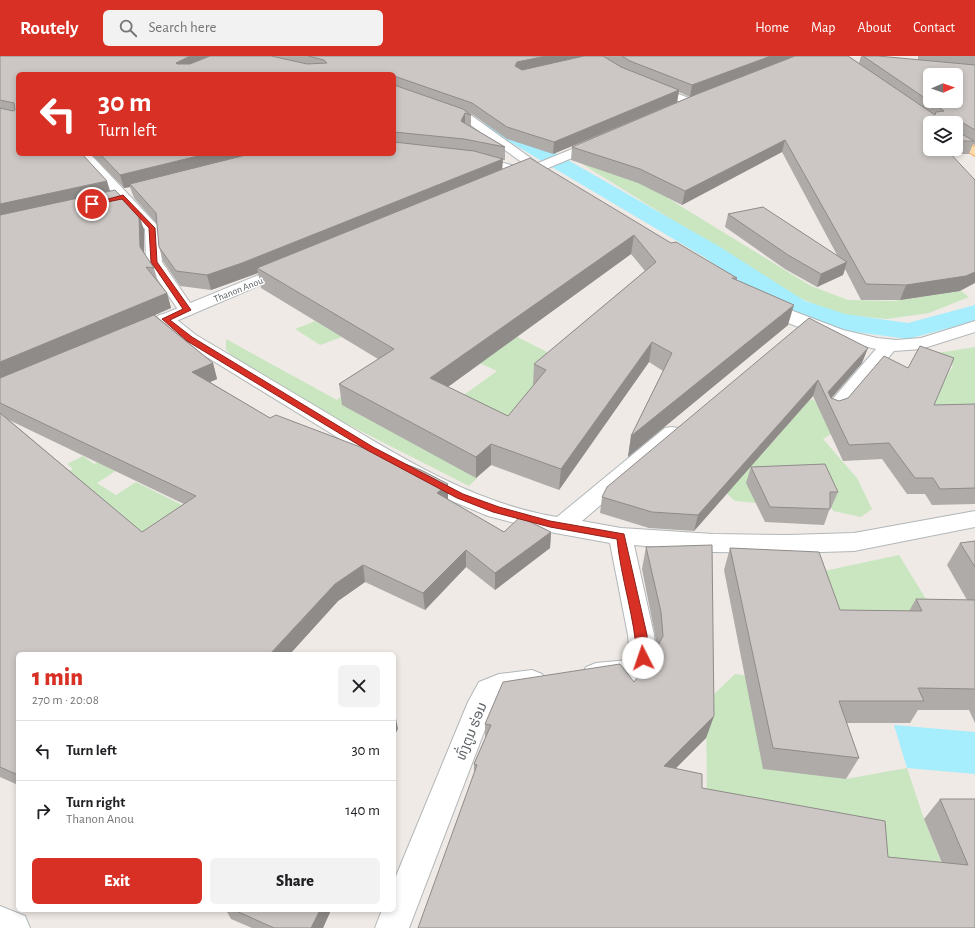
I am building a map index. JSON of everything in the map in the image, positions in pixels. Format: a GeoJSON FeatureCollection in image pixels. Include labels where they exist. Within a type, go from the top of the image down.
{"type":"FeatureCollection","features":[{"type":"Feature","properties":{"kind":"main road"},"geometry":{"type":"LineString","coordinates":[[963,144],[975,152]]}},
{"type":"Feature","properties":{"kind":"street"},"geometry":{"type":"LineString","coordinates":[[639,81],[690,102]]}},
{"type":"Feature","properties":{"kind":"street"},"geometry":{"type":"LineString","coordinates":[[396,92],[468,118],[537,168],[564,185]]}},
{"type":"Feature","properties":{"kind":"street"},"geometry":{"type":"LineString","coordinates":[[676,108],[703,97]]}},
{"type":"Feature","properties":{"kind":"street"},"geometry":{"type":"LineString","coordinates":[[498,182],[520,172],[537,168],[606,139]]}},
{"type":"Feature","properties":{"kind":"street"},"geometry":{"type":"LineString","coordinates":[[85,156],[152,228],[154,262],[187,310]]}},
{"type":"Feature","properties":{"kind":"street"},"geometry":{"type":"LineString","coordinates":[[464,157],[479,159],[520,172]]}},
{"type":"Feature","properties":{"kind":"street","name":"Thanon Anou"},"geometry":{"type":"LineString","coordinates":[[122,338],[303,262]]}},
{"type":"Feature","properties":{"kind":"street"},"geometry":{"type":"LineString","coordinates":[[751,300],[792,320],[866,342],[889,346],[914,344],[975,326]]}},
{"type":"Feature","properties":{"kind":"street"},"geometry":{"type":"LineString","coordinates":[[165,319],[190,339],[370,448],[460,496],[496,510],[561,526],[621,536],[713,543],[854,542],[975,519]]}},
{"type":"Feature","properties":{"kind":"street"},"geometry":{"type":"LineString","coordinates":[[786,338],[804,323]]}},
{"type":"Feature","properties":{"kind":"street"},"geometry":{"type":"LineString","coordinates":[[834,409],[889,346]]}},
{"type":"Feature","properties":{"kind":"street"},"geometry":{"type":"LineString","coordinates":[[561,526],[688,419]]}},
{"type":"Feature","properties":{"kind":"street","name":"ທົ່ງຕູມ ຮ່ອມ"},"geometry":{"type":"LineString","coordinates":[[392,928],[482,702],[489,690],[499,686],[636,670],[643,658],[641,635],[624,563],[621,536]]}},
{"type":"Feature","properties":{"kind":"street"},"geometry":{"type":"LineString","coordinates":[[0,923],[13,928]]}},
{"type":"Feature","properties":{"kind":"green space"},"geometry":{"type":"Polygon","coordinates":[[[579,162],[630,175],[811,286],[848,300],[894,301],[961,291],[969,297],[929,313],[887,319],[837,314],[793,295],[579,162]]]}},
{"type":"Feature","properties":{"kind":"green space"},"geometry":{"type":"Polygon","coordinates":[[[480,318],[559,358],[545,391],[529,420],[450,405],[497,371],[434,342],[480,318]]]}},
{"type":"Feature","properties":{"kind":"green space"},"geometry":{"type":"Polygon","coordinates":[[[315,321],[342,337],[320,345],[295,329],[315,321]]]}},
{"type":"Feature","properties":{"kind":"green space"},"geometry":{"type":"Polygon","coordinates":[[[226,339],[337,400],[344,393],[342,405],[478,477],[469,486],[337,419],[247,369],[226,350],[226,339]]]}},
{"type":"Feature","properties":{"kind":"green space"},"geometry":{"type":"Polygon","coordinates":[[[975,347],[975,411],[928,406],[953,366],[919,356],[975,347]]]}},
{"type":"Feature","properties":{"kind":"green space"},"geometry":{"type":"Polygon","coordinates":[[[813,399],[830,421],[831,434],[823,439],[857,478],[872,509],[861,517],[833,511],[819,480],[756,503],[735,501],[719,487],[757,435],[773,442],[793,418],[796,404],[813,399]]]}},
{"type":"Feature","properties":{"kind":"green space"},"geometry":{"type":"Polygon","coordinates":[[[83,456],[94,464],[100,461],[117,470],[97,483],[116,495],[136,482],[200,514],[162,542],[0,505],[73,469],[67,464],[83,456]]]}},
{"type":"Feature","properties":{"kind":"green space"},"geometry":{"type":"Polygon","coordinates":[[[899,555],[959,653],[830,663],[846,779],[907,768],[924,819],[950,884],[707,811],[706,702],[735,674],[811,686],[810,574],[899,555]]]}},
{"type":"Feature","properties":{"kind":"water"},"geometry":{"type":"Polygon","coordinates":[[[894,725],[975,732],[975,774],[907,768],[894,725]]]}},
{"type":"Feature","properties":{"kind":"building"},"geometry":{"type":"Polygon","coordinates":[[[0,56],[190,56],[176,63],[190,64],[210,56],[271,56],[307,64],[327,63],[324,60],[308,56],[546,56],[517,62],[515,66],[522,70],[584,56],[603,56],[621,67],[679,90],[554,142],[507,127],[472,103],[396,77],[396,72],[16,72],[16,156],[84,156],[107,181],[0,204],[0,108],[13,111],[15,110],[14,103],[0,100],[0,56]]]}},
{"type":"Feature","properties":{"kind":"building"},"geometry":{"type":"Polygon","coordinates":[[[622,56],[771,56],[692,85],[630,61],[622,56]]]}},
{"type":"Feature","properties":{"kind":"building"},"geometry":{"type":"Polygon","coordinates":[[[795,56],[848,56],[935,115],[936,112],[944,111],[940,108],[963,108],[963,68],[923,68],[923,97],[863,56],[878,56],[975,65],[975,130],[963,123],[963,116],[923,116],[923,156],[953,156],[975,180],[975,272],[966,276],[906,285],[866,284],[785,140],[685,191],[640,169],[572,147],[697,94],[795,56]]]}},
{"type":"Feature","properties":{"kind":"building"},"geometry":{"type":"Polygon","coordinates":[[[396,86],[463,109],[471,115],[465,113],[461,121],[505,147],[464,139],[396,132],[396,86]]]}},
{"type":"Feature","properties":{"kind":"building"},"geometry":{"type":"Polygon","coordinates":[[[963,135],[974,141],[963,141],[963,135]]]}},
{"type":"Feature","properties":{"kind":"building"},"geometry":{"type":"Polygon","coordinates":[[[396,142],[474,151],[503,159],[242,263],[207,275],[176,271],[159,247],[156,213],[130,184],[242,156],[396,156],[396,142]]]}},
{"type":"Feature","properties":{"kind":"building"},"geometry":{"type":"Polygon","coordinates":[[[102,156],[198,156],[120,175],[102,156]]]}},
{"type":"Feature","properties":{"kind":"building"},"geometry":{"type":"Polygon","coordinates":[[[530,158],[671,243],[676,242],[737,278],[732,278],[794,305],[631,436],[672,353],[652,342],[561,469],[491,444],[476,457],[339,384],[394,349],[257,268],[530,158]],[[634,235],[430,378],[508,416],[546,370],[534,364],[656,262],[634,235]]]}},
{"type":"Feature","properties":{"kind":"building"},"geometry":{"type":"Polygon","coordinates":[[[115,190],[139,215],[140,247],[154,268],[146,267],[167,293],[0,362],[0,215],[115,190]]]}},
{"type":"Feature","properties":{"kind":"building"},"geometry":{"type":"Polygon","coordinates":[[[763,207],[847,262],[821,274],[788,255],[728,214],[763,207]]]}},
{"type":"Feature","properties":{"kind":"building"},"geometry":{"type":"Polygon","coordinates":[[[154,315],[213,363],[192,372],[270,418],[276,415],[421,470],[448,484],[437,493],[504,532],[520,517],[551,532],[495,573],[466,550],[423,593],[363,565],[335,584],[272,652],[16,652],[16,774],[0,767],[0,413],[142,532],[196,496],[0,403],[0,378],[154,315]]]}},
{"type":"Feature","properties":{"kind":"building"},"geometry":{"type":"Polygon","coordinates":[[[809,318],[868,348],[828,392],[831,398],[839,401],[848,398],[884,356],[908,368],[920,346],[954,358],[934,405],[975,404],[975,488],[940,489],[933,478],[915,478],[889,443],[849,445],[818,380],[698,515],[652,512],[602,497],[607,487],[809,318]]]}},
{"type":"Feature","properties":{"kind":"building"},"geometry":{"type":"Polygon","coordinates":[[[825,464],[838,492],[830,492],[830,509],[770,507],[751,467],[825,464]]]}},
{"type":"Feature","properties":{"kind":"building"},"geometry":{"type":"Polygon","coordinates":[[[975,541],[975,567],[960,543],[975,541]]]}},
{"type":"Feature","properties":{"kind":"building"},"geometry":{"type":"Polygon","coordinates":[[[712,545],[714,716],[664,766],[702,774],[702,788],[885,821],[888,857],[968,865],[940,799],[975,799],[975,928],[418,928],[477,765],[474,764],[491,725],[485,724],[503,682],[620,664],[634,682],[652,657],[663,636],[661,612],[646,547],[712,545]]]}},
{"type":"Feature","properties":{"kind":"building"},"geometry":{"type":"Polygon","coordinates":[[[730,548],[819,552],[840,610],[922,611],[916,599],[975,600],[975,689],[918,688],[924,701],[839,701],[859,758],[773,748],[730,548]]]}},
{"type":"Feature","properties":{"kind":"building"},"geometry":{"type":"Polygon","coordinates":[[[238,912],[319,912],[311,928],[274,928],[238,912]]]}},
{"type":"Feature","properties":{"kind":"waterway"},"geometry":{"type":"LineString","coordinates":[[492,124],[712,252],[796,307],[841,322],[908,331],[975,313]]}},
{"type":"Feature","properties":{"kind":"route"},"geometry":{"type":"LineString","coordinates":[[92,204],[123,197],[152,228],[154,231],[154,262],[187,310],[165,319],[190,339],[370,448],[460,496],[496,510],[550,524],[621,536],[624,563],[641,635],[643,658]]}}]}
